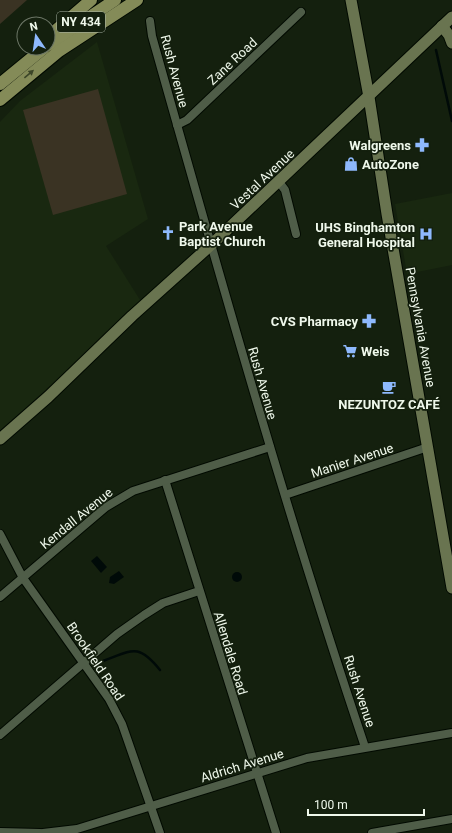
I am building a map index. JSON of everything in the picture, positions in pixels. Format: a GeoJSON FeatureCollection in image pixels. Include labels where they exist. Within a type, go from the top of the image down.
{"type":"FeatureCollection","features":[{"type":"Feature","properties":{"kind":"main road"},"geometry":{"type":"LineString","coordinates":[[56,30],[91,0]]}},
{"type":"Feature","properties":{"kind":"main road","name":"NY 434"},"geometry":{"type":"LineString","coordinates":[[56,40],[115,0]]}},
{"type":"Feature","properties":{"kind":"main road","name":"NY 434"},"geometry":{"type":"LineString","coordinates":[[0,100],[59,51],[137,0]]}},
{"type":"Feature","properties":{"kind":"main road"},"geometry":{"type":"LineString","coordinates":[[25,63],[26,56]]}},
{"type":"Feature","properties":{"kind":"main road"},"geometry":{"type":"LineString","coordinates":[[0,84],[34,56]]}},
{"type":"Feature","properties":{"kind":"street","name":"Pennsylvania Avenue"},"geometry":{"type":"LineString","coordinates":[[351,0],[369,97],[452,588]]}},
{"type":"Feature","properties":{"kind":"street","name":"Zane Road"},"geometry":{"type":"LineString","coordinates":[[177,125],[187,120],[301,12]]}},
{"type":"Feature","properties":{"kind":"street","name":"Vestal Avenue"},"geometry":{"type":"LineString","coordinates":[[0,440],[132,316],[279,182],[452,17]]}},
{"type":"Feature","properties":{"kind":"street","name":"Rush Avenue"},"geometry":{"type":"LineString","coordinates":[[150,21],[152,36],[177,125],[270,447],[365,747]]}},
{"type":"Feature","properties":{"kind":"street"},"geometry":{"type":"LineString","coordinates":[[442,26],[449,35],[452,43]]}},
{"type":"Feature","properties":{"kind":"street"},"geometry":{"type":"LineString","coordinates":[[279,182],[285,190],[296,234]]}},
{"type":"Feature","properties":{"kind":"street","name":"Kendall Avenue"},"geometry":{"type":"LineString","coordinates":[[0,597],[113,502],[133,491],[270,447]]}},
{"type":"Feature","properties":{"kind":"street","name":"Manier Avenue"},"geometry":{"type":"LineString","coordinates":[[285,495],[428,447]]}},
{"type":"Feature","properties":{"kind":"street","name":"Allendale Road"},"geometry":{"type":"LineString","coordinates":[[165,480],[276,833]]}},
{"type":"Feature","properties":{"kind":"street","name":"Brookfield Road"},"geometry":{"type":"LineString","coordinates":[[0,534],[23,578],[109,699],[122,724],[160,833]]}},
{"type":"Feature","properties":{"kind":"street"},"geometry":{"type":"LineString","coordinates":[[0,735],[117,634],[163,603],[199,592]]}},
{"type":"Feature","properties":{"kind":"street","name":"Aldrich Avenue"},"geometry":{"type":"LineString","coordinates":[[0,832],[41,833],[77,829],[307,758],[452,733]]}},
{"type":"Feature","properties":{"kind":"street"},"geometry":{"type":"LineString","coordinates":[[372,833],[452,820]]}},
{"type":"Feature","properties":{"kind":"shaded area"},"geometry":{"type":"Polygon","coordinates":[[[0,0],[27,0],[0,24],[0,0]]]}},
{"type":"Feature","properties":{"kind":"shaded area"},"geometry":{"type":"Polygon","coordinates":[[[97,42],[148,219],[106,246],[142,303],[0,431],[0,122],[20,101],[97,42]]]}},
{"type":"Feature","properties":{"kind":"shaded area"},"geometry":{"type":"Polygon","coordinates":[[[98,89],[127,194],[53,215],[23,110],[98,89]]]}},
{"type":"Feature","properties":{"kind":"shaded area","name":"UHS Binghamton General Hospital"},"geometry":{"type":"Polygon","coordinates":[[[452,193],[452,265],[407,274],[395,204],[452,193]]]}},
{"type":"Feature","properties":{"kind":"shaded area"},"geometry":{"type":"Polygon","coordinates":[[[97,556],[107,567],[101,573],[91,561],[97,556]]]}},
{"type":"Feature","properties":{"kind":"shaded area"},"geometry":{"type":"Polygon","coordinates":[[[119,571],[124,577],[114,584],[109,583],[110,577],[119,571]]]}},
{"type":"Feature","properties":{"kind":"shaded area"},"geometry":{"type":"Polygon","coordinates":[[[235,572],[239,572],[241,573],[241,581],[235,582],[232,579],[232,575],[235,572]]]}},
{"type":"Feature","properties":{"kind":"waterway"},"geometry":{"type":"LineString","coordinates":[[436,50],[452,121]]}},
{"type":"Feature","properties":{"kind":"waterway"},"geometry":{"type":"LineString","coordinates":[[103,661],[134,651],[140,652],[146,656],[160,670]]}},
{"type":"Feature","properties":{"kind":"place","name":"Walgreens"},"geometry":{"type":"Point","coordinates":[422,145]}},
{"type":"Feature","properties":{"kind":"place","name":"AutoZone"},"geometry":{"type":"Point","coordinates":[351,164]}},
{"type":"Feature","properties":{"kind":"place","name":"Park Avenue Baptist Church"},"geometry":{"type":"Point","coordinates":[168,233]}},
{"type":"Feature","properties":{"kind":"place","name":"UHS Binghamton General Hospital"},"geometry":{"type":"Point","coordinates":[426,234]}},
{"type":"Feature","properties":{"kind":"place","name":"CVS Pharmacy"},"geometry":{"type":"Point","coordinates":[369,321]}},
{"type":"Feature","properties":{"kind":"place","name":"Weis"},"geometry":{"type":"Point","coordinates":[350,351]}},
{"type":"Feature","properties":{"kind":"place","name":"NEZUNTOZ CAFÉ"},"geometry":{"type":"Point","coordinates":[389,387]}}]}
